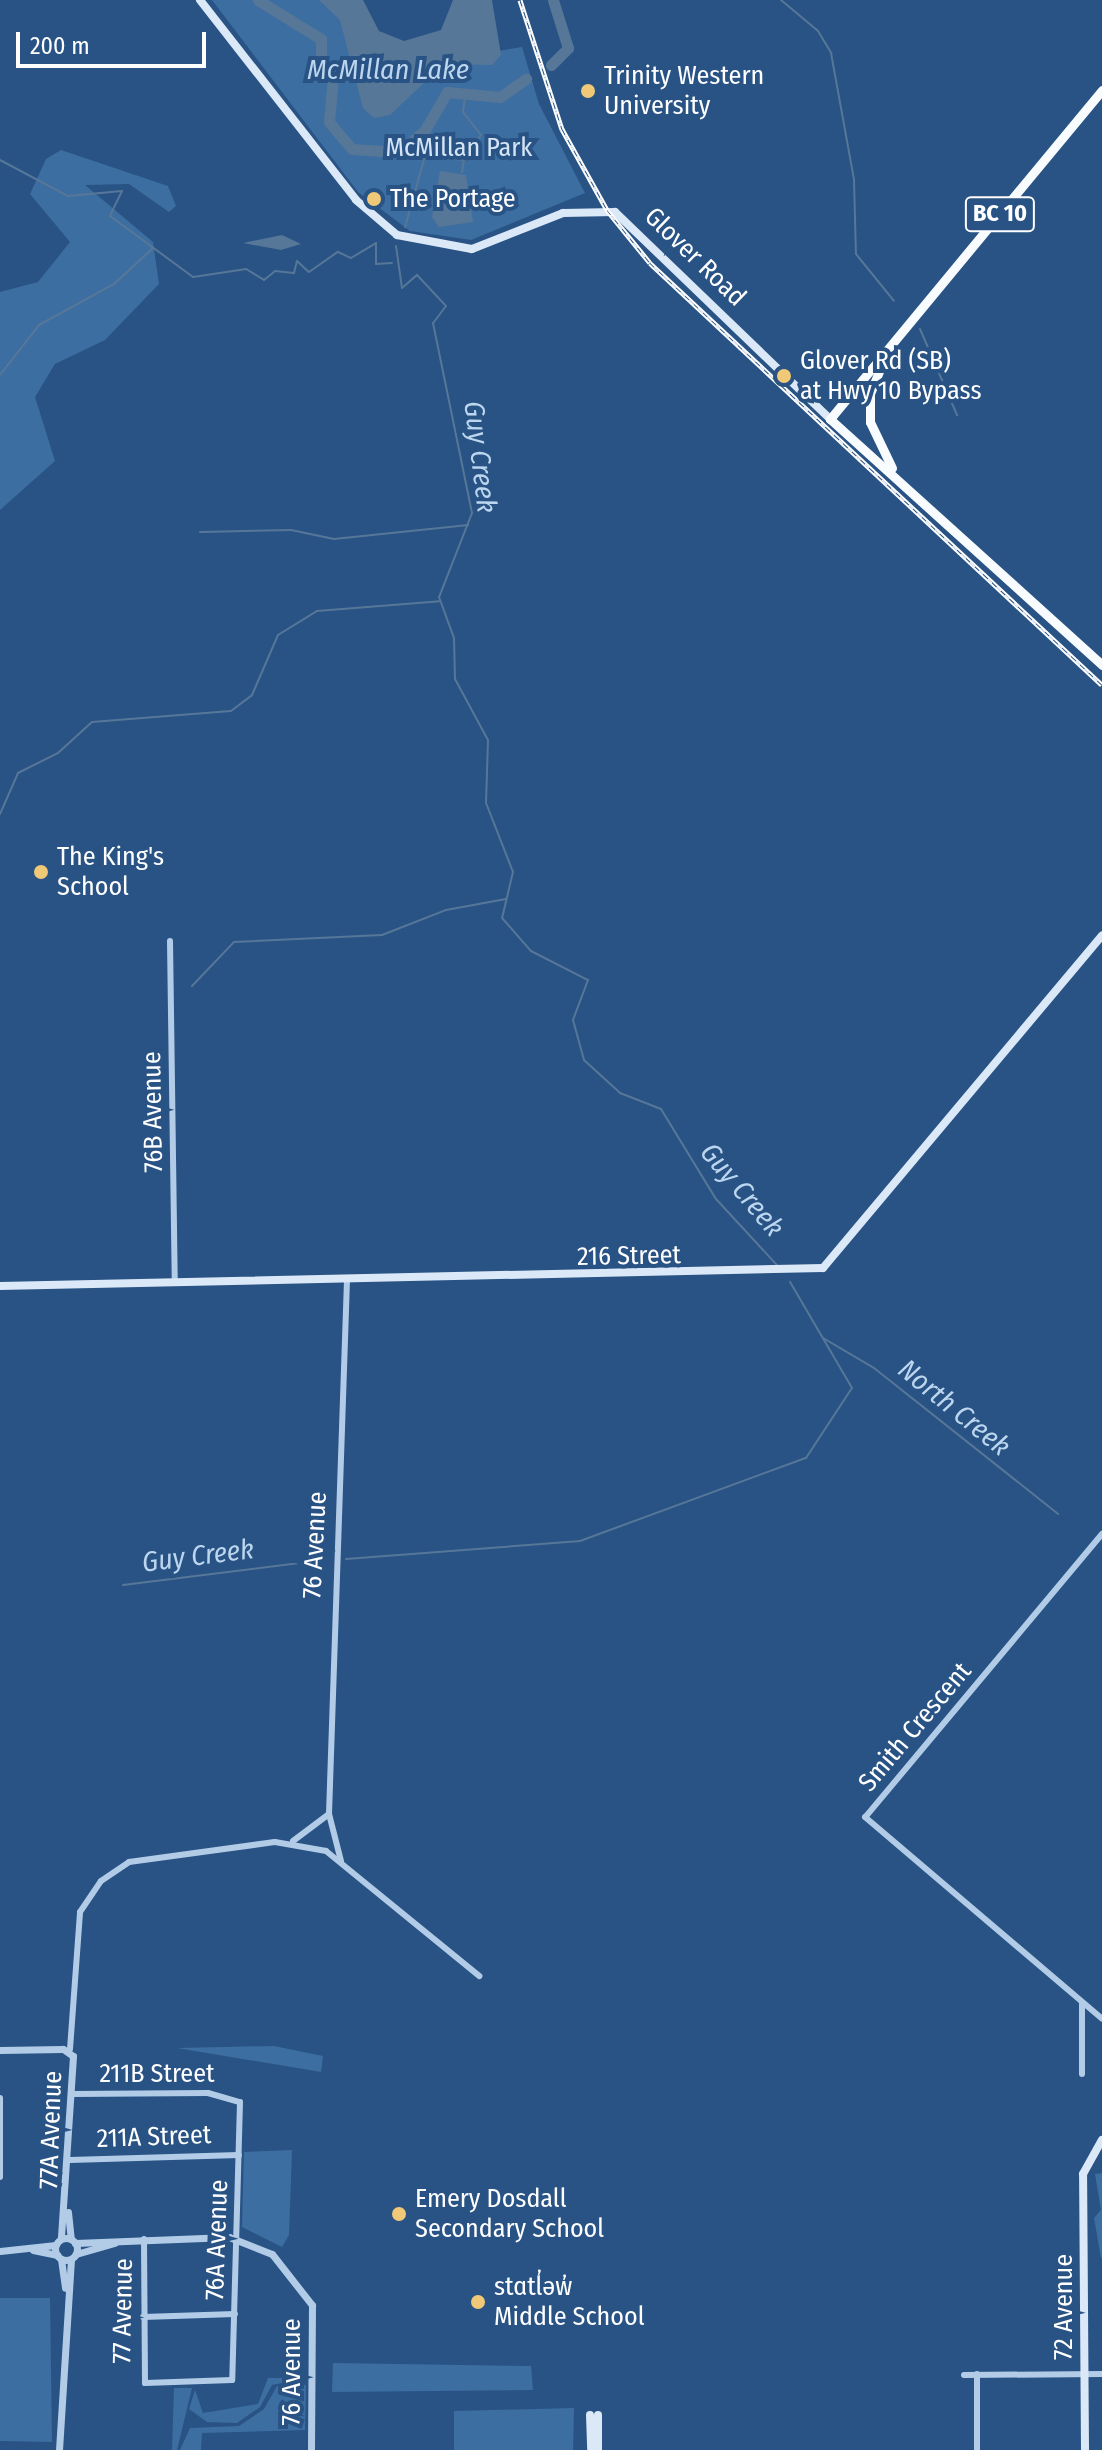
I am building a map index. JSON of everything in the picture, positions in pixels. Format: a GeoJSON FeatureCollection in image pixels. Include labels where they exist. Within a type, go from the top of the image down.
{"type":"FeatureCollection","features":[{"type":"Feature","properties":{"kind":"highway","name":"BC 10"},"geometry":{"type":"LineString","coordinates":[[830,419],[1102,90]]}},
{"type":"Feature","properties":{"kind":"highway"},"geometry":{"type":"LineString","coordinates":[[897,337],[869,405],[875,439],[898,478]]}},
{"type":"Feature","properties":{"kind":"highway","name":"Glover Road"},"geometry":{"type":"LineString","coordinates":[[830,419],[1102,665]]}},
{"type":"Feature","properties":{"kind":"main road","name":"Glover Road"},"geometry":{"type":"LineString","coordinates":[[200,0],[356,200],[397,235],[472,249],[563,213],[615,212],[830,419]]}},
{"type":"Feature","properties":{"kind":"main road","name":"216 Street"},"geometry":{"type":"LineString","coordinates":[[0,1286],[823,1268],[1102,935]]}},
{"type":"Feature","properties":{"kind":"main road","name":"72 Avenue"},"geometry":{"type":"LineString","coordinates":[[1085,2450],[1085,2165],[1102,2140]]}},
{"type":"Feature","properties":{"kind":"main road"},"geometry":{"type":"LineString","coordinates":[[591,2450],[594,2415],[598,2450]]}},
{"type":"Feature","properties":{"kind":"street","name":"76B Avenue"},"geometry":{"type":"LineString","coordinates":[[170,941],[175,1283]]}},
{"type":"Feature","properties":{"kind":"street","name":"76 Avenue"},"geometry":{"type":"LineString","coordinates":[[341,1861],[329,1814],[347,1279]]}},
{"type":"Feature","properties":{"kind":"street","name":"Smith Crescent"},"geometry":{"type":"LineString","coordinates":[[1102,1534],[865,1817],[1102,2019]]}},
{"type":"Feature","properties":{"kind":"street"},"geometry":{"type":"LineString","coordinates":[[0,2050],[70,2049],[80,1912],[101,1881],[129,1862],[293,1841],[329,1814]]}},
{"type":"Feature","properties":{"kind":"street"},"geometry":{"type":"LineString","coordinates":[[293,1841],[341,1861],[479,1976]]}},
{"type":"Feature","properties":{"kind":"street"},"geometry":{"type":"LineString","coordinates":[[1082,2003],[1082,2074]]}},
{"type":"Feature","properties":{"kind":"street","name":"77A Avenue"},"geometry":{"type":"LineString","coordinates":[[70,2049],[72,2094],[68,2212],[74,2256]]}},
{"type":"Feature","properties":{"kind":"street","name":"211B Street"},"geometry":{"type":"LineString","coordinates":[[72,2094],[208,2093],[240,2102]]}},
{"type":"Feature","properties":{"kind":"street"},"geometry":{"type":"LineString","coordinates":[[1,2099],[1,2176]]}},
{"type":"Feature","properties":{"kind":"street","name":"76A Avenue"},"geometry":{"type":"LineString","coordinates":[[145,2383],[233,2379],[240,2102]]}},
{"type":"Feature","properties":{"kind":"street","name":"211A Street"},"geometry":{"type":"LineString","coordinates":[[70,2160],[239,2155]]}},
{"type":"Feature","properties":{"kind":"street","name":"77A Avenue"},"geometry":{"type":"LineString","coordinates":[[58,2242],[68,2212]]}},
{"type":"Feature","properties":{"kind":"street","name":"76 Avenue"},"geometry":{"type":"LineString","coordinates":[[235,2238],[272,2254],[312,2305],[311,2450]]}},
{"type":"Feature","properties":{"kind":"street"},"geometry":{"type":"LineString","coordinates":[[0,2251],[33,2250],[73,2241],[114,2243],[144,2239],[235,2238]]}},
{"type":"Feature","properties":{"kind":"street","name":"77 Avenue"},"geometry":{"type":"LineString","coordinates":[[144,2239],[145,2383]]}},
{"type":"Feature","properties":{"kind":"street"},"geometry":{"type":"LineString","coordinates":[[58,2242],[65,2288],[59,2450]]}},
{"type":"Feature","properties":{"kind":"street"},"geometry":{"type":"LineString","coordinates":[[33,2250],[59,2257],[74,2256],[114,2243]]}},
{"type":"Feature","properties":{"kind":"street"},"geometry":{"type":"LineString","coordinates":[[65,2288],[74,2256]]}},
{"type":"Feature","properties":{"kind":"street"},"geometry":{"type":"LineString","coordinates":[[143,2317],[235,2314]]}},
{"type":"Feature","properties":{"kind":"street"},"geometry":{"type":"LineString","coordinates":[[977,2374],[977,2450]]}},
{"type":"Feature","properties":{"kind":"street"},"geometry":{"type":"LineString","coordinates":[[964,2375],[1102,2374]]}},
{"type":"Feature","properties":{"kind":"green space","name":"McMillan Park"},"geometry":{"type":"Polygon","coordinates":[[[212,0],[329,0],[398,68],[522,47],[539,104],[585,193],[471,240],[410,231],[358,192],[212,0]]]}},
{"type":"Feature","properties":{"kind":"green space"},"geometry":{"type":"Polygon","coordinates":[[[61,150],[168,186],[176,206],[169,212],[129,184],[85,185],[153,242],[159,284],[105,340],[55,364],[35,397],[55,461],[0,510],[0,292],[38,282],[70,242],[30,194],[46,159],[61,150]]]}},
{"type":"Feature","properties":{"kind":"green space"},"geometry":{"type":"Polygon","coordinates":[[[274,2046],[323,2056],[321,2072],[177,2048],[274,2046]]]}},
{"type":"Feature","properties":{"kind":"green space"},"geometry":{"type":"Polygon","coordinates":[[[292,2150],[289,2235],[282,2247],[242,2227],[244,2152],[292,2150]]]}},
{"type":"Feature","properties":{"kind":"green space"},"geometry":{"type":"Polygon","coordinates":[[[1102,2173],[1101,2258],[1094,2218],[1101,2210],[1095,2174],[1102,2173]]]}},
{"type":"Feature","properties":{"kind":"green space"},"geometry":{"type":"Polygon","coordinates":[[[0,2298],[50,2298],[52,2442],[0,2441],[0,2298]]]}},
{"type":"Feature","properties":{"kind":"green space"},"geometry":{"type":"Polygon","coordinates":[[[333,2363],[531,2366],[533,2390],[332,2392],[333,2363]]]}},
{"type":"Feature","properties":{"kind":"green space"},"geometry":{"type":"Polygon","coordinates":[[[268,2378],[307,2378],[272,2385],[260,2407],[237,2423],[207,2422],[189,2409],[195,2390],[203,2413],[258,2404],[268,2378]]]}},
{"type":"Feature","properties":{"kind":"green space"},"geometry":{"type":"Polygon","coordinates":[[[306,2385],[305,2430],[202,2433],[201,2450],[180,2450],[190,2428],[239,2426],[264,2409],[277,2386],[306,2385]]]}},
{"type":"Feature","properties":{"kind":"green space"},"geometry":{"type":"Polygon","coordinates":[[[174,2388],[192,2388],[177,2450],[172,2450],[174,2388]]]}},
{"type":"Feature","properties":{"kind":"green space"},"geometry":{"type":"Polygon","coordinates":[[[574,2408],[573,2450],[454,2450],[454,2411],[574,2408]]]}},
{"type":"Feature","properties":{"kind":"water","name":"McMillan Lake"},"geometry":{"type":"Polygon","coordinates":[[[319,0],[363,0],[379,31],[404,41],[441,30],[453,0],[492,0],[501,55],[492,65],[444,64],[390,115],[374,118],[363,108],[340,20],[319,0]]]}},
{"type":"Feature","properties":{"kind":"water"},"geometry":{"type":"Polygon","coordinates":[[[440,171],[466,175],[473,222],[439,227],[432,217],[440,171]]]}},
{"type":"Feature","properties":{"kind":"water"},"geometry":{"type":"Polygon","coordinates":[[[282,235],[301,244],[281,250],[243,243],[282,235]]]}},
{"type":"Feature","properties":{"kind":"waterway"},"geometry":{"type":"LineString","coordinates":[[258,0],[321,39],[321,60],[333,77],[329,122],[352,149],[399,152],[425,130],[447,92],[500,97],[526,79]]}},
{"type":"Feature","properties":{"kind":"waterway"},"geometry":{"type":"LineString","coordinates":[[551,65],[568,48],[553,0]]}},
{"type":"Feature","properties":{"kind":"waterway"},"geometry":{"type":"LineString","coordinates":[[781,0],[818,31],[831,53],[854,180],[856,254],[894,301]]}},
{"type":"Feature","properties":{"kind":"waterway"},"geometry":{"type":"LineString","coordinates":[[405,227],[425,156],[464,160],[481,135],[463,112],[466,91]]}},
{"type":"Feature","properties":{"kind":"waterway"},"geometry":{"type":"LineString","coordinates":[[411,145],[424,155]]}},
{"type":"Feature","properties":{"kind":"waterway","name":"Guy Creek"},"geometry":{"type":"LineString","coordinates":[[0,160],[68,196],[122,191],[110,216],[193,277],[246,269],[264,280],[275,271],[294,273],[297,261],[309,272],[338,252],[351,258],[376,243],[376,264],[392,263]]}},
{"type":"Feature","properties":{"kind":"waterway"},"geometry":{"type":"LineString","coordinates":[[462,172],[464,160]]}},
{"type":"Feature","properties":{"kind":"waterway","name":"Guy Creek"},"geometry":{"type":"LineString","coordinates":[[396,246],[402,288],[417,275],[446,306],[433,323],[472,513],[439,597],[454,638],[455,679],[488,740],[486,803],[513,872],[502,918],[531,951],[588,980],[573,1020],[584,1060],[620,1093],[661,1109],[716,1199],[777,1265]]}},
{"type":"Feature","properties":{"kind":"waterway"},"geometry":{"type":"LineString","coordinates":[[0,375],[39,325],[114,284],[153,248]]}},
{"type":"Feature","properties":{"kind":"waterway"},"geometry":{"type":"LineString","coordinates":[[920,329],[957,415]]}},
{"type":"Feature","properties":{"kind":"waterway"},"geometry":{"type":"LineString","coordinates":[[924,402],[942,381]]}},
{"type":"Feature","properties":{"kind":"waterway"},"geometry":{"type":"LineString","coordinates":[[200,532],[291,530],[334,539],[468,525]]}},
{"type":"Feature","properties":{"kind":"waterway"},"geometry":{"type":"LineString","coordinates":[[0,814],[18,773],[58,753],[92,722],[231,711],[252,695],[278,635],[317,611],[440,601]]}},
{"type":"Feature","properties":{"kind":"waterway"},"geometry":{"type":"LineString","coordinates":[[192,986],[234,942],[382,935],[446,910],[506,899]]}},
{"type":"Feature","properties":{"kind":"waterway","name":"Guy Creek"},"geometry":{"type":"LineString","coordinates":[[346,1559],[580,1541],[806,1458],[852,1388],[790,1282]]}},
{"type":"Feature","properties":{"kind":"waterway","name":"North Creek"},"geometry":{"type":"LineString","coordinates":[[823,1338],[874,1368],[1058,1514]]}},
{"type":"Feature","properties":{"kind":"waterway","name":"Guy Creek"},"geometry":{"type":"LineString","coordinates":[[123,1585],[325,1560]]}},
{"type":"Feature","properties":{"kind":"railway"},"geometry":{"type":"LineString","coordinates":[[520,0],[562,129],[607,210],[650,263],[1102,685]]}},
{"type":"Feature","properties":{"kind":"place","name":"Trinity Western University"},"geometry":{"type":"Point","coordinates":[588,91]}},
{"type":"Feature","properties":{"kind":"place","name":"The Portage"},"geometry":{"type":"Point","coordinates":[374,199]}},
{"type":"Feature","properties":{"kind":"place","name":"Glover Rd (SB) at Hwy 10 Bypass"},"geometry":{"type":"Point","coordinates":[784,376]}},
{"type":"Feature","properties":{"kind":"place","name":"The King's School"},"geometry":{"type":"Point","coordinates":[41,872]}},
{"type":"Feature","properties":{"kind":"place","name":"Emery Dosdall Secondary School"},"geometry":{"type":"Point","coordinates":[399,2214]}},
{"type":"Feature","properties":{"kind":"place","name":"stɑtl̓əw̓ Middle School"},"geometry":{"type":"Point","coordinates":[478,2302]}}]}
